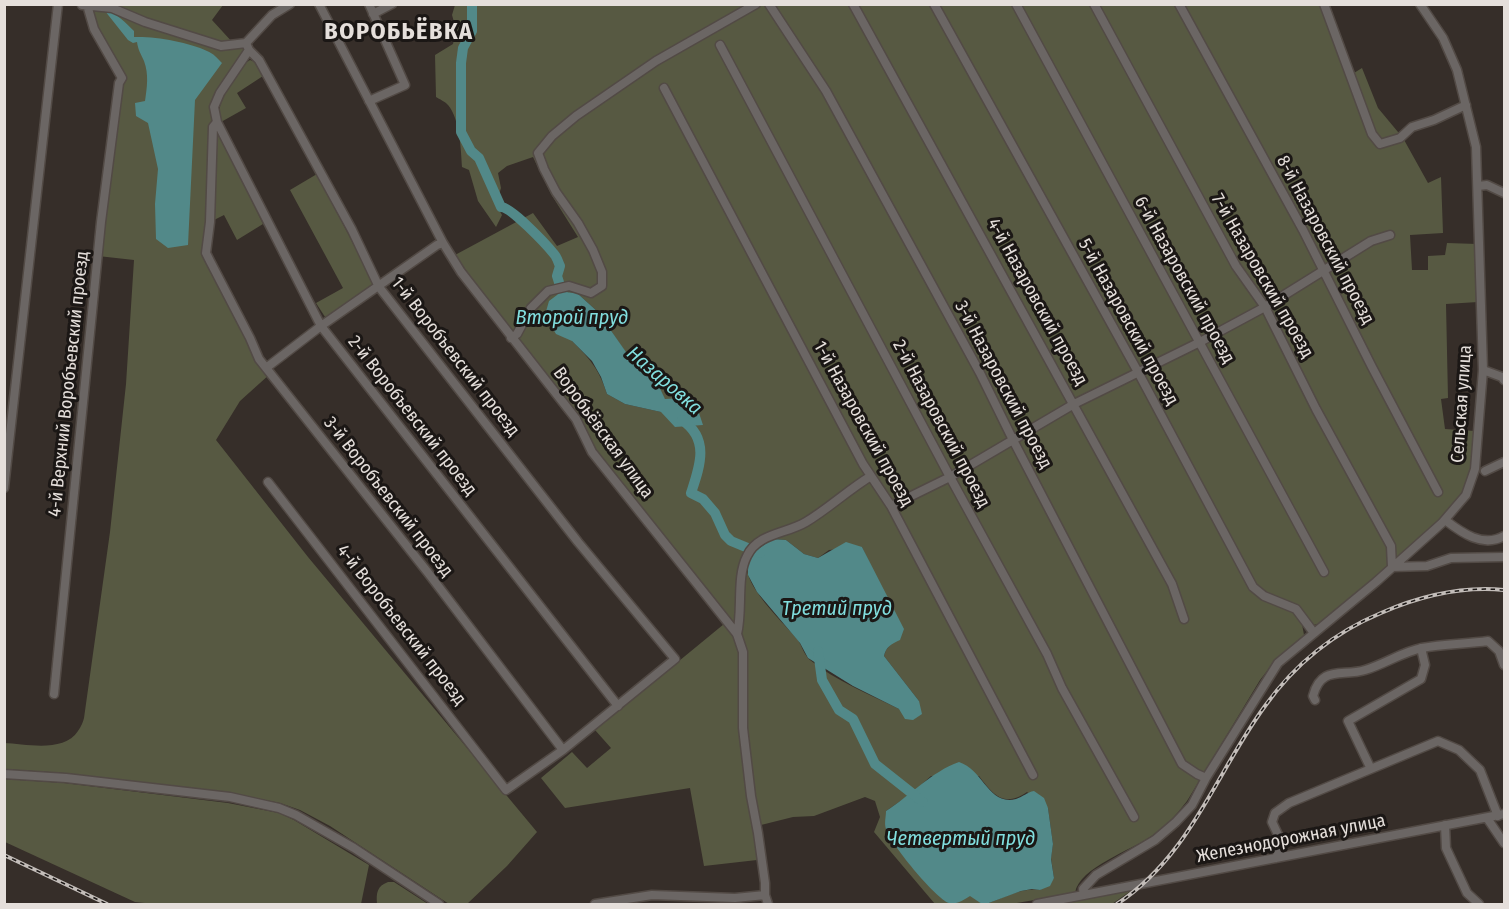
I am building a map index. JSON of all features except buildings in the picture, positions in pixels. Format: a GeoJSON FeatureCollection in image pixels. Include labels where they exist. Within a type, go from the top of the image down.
{"type":"FeatureCollection","features":[{"type":"Feature","properties":{"kind":"street"},"geometry":{"type":"LineString","coordinates":[[4,488],[58,4]]}},
{"type":"Feature","properties":{"kind":"street"},"geometry":{"type":"LineString","coordinates":[[217,122],[214,108],[247,46],[272,15],[290,4]]}},
{"type":"Feature","properties":{"kind":"street","name":"Воробьёвская улица"},"geometry":{"type":"LineString","coordinates":[[319,4],[443,243],[461,272],[576,419],[592,452],[737,634],[743,652],[743,728],[768,904]]}},
{"type":"Feature","properties":{"kind":"street"},"geometry":{"type":"LineString","coordinates":[[369,4],[405,85],[369,101]]}},
{"type":"Feature","properties":{"kind":"street"},"geometry":{"type":"LineString","coordinates":[[373,14],[392,4]]}},
{"type":"Feature","properties":{"kind":"street"},"geometry":{"type":"LineString","coordinates":[[511,338],[517,334],[531,308],[548,291],[569,286],[591,292],[602,286],[603,272],[593,250],[578,223],[556,192],[538,153],[552,136],[576,116],[656,61],[756,4]]}},
{"type":"Feature","properties":{"kind":"street","name":"3-й Назаровский проезд"},"geometry":{"type":"LineString","coordinates":[[768,4],[826,91],[980,373],[1182,764],[1206,778]]}},
{"type":"Feature","properties":{"kind":"street","name":"4-й Назаровский проезд"},"geometry":{"type":"LineString","coordinates":[[853,4],[1172,584],[1184,619]]}},
{"type":"Feature","properties":{"kind":"street","name":"5-й Назаровский проезд"},"geometry":{"type":"LineString","coordinates":[[934,4],[1138,372],[1253,587],[1264,596],[1296,609],[1314,633]]}},
{"type":"Feature","properties":{"kind":"street","name":"6-й Назаровский проезд"},"geometry":{"type":"LineString","coordinates":[[1016,4],[1324,572]]}},
{"type":"Feature","properties":{"kind":"street","name":"7-й Назаровский проезд"},"geometry":{"type":"LineString","coordinates":[[1094,4],[1236,266],[1265,306],[1317,409],[1391,546],[1392,567]]}},
{"type":"Feature","properties":{"kind":"street","name":"8-й Назаровский проезд"},"geometry":{"type":"LineString","coordinates":[[1179,4],[1324,270],[1371,367],[1438,492]]}},
{"type":"Feature","properties":{"kind":"street"},"geometry":{"type":"LineString","coordinates":[[1324,4],[1372,134],[1380,144],[1400,138],[1412,127],[1434,120],[1466,105]]}},
{"type":"Feature","properties":{"kind":"street","name":"Сельская улица"},"geometry":{"type":"LineString","coordinates":[[1084,896],[1083,889],[1096,875],[1155,840],[1192,805],[1206,778],[1278,663],[1445,520],[1466,495],[1475,469],[1483,370],[1476,147],[1457,70],[1443,38],[1420,4]]}},
{"type":"Feature","properties":{"kind":"street"},"geometry":{"type":"LineString","coordinates":[[85,5],[112,8],[145,22],[221,46],[247,46]]}},
{"type":"Feature","properties":{"kind":"street","name":"4-й Верхний Воробъевский проезд"},"geometry":{"type":"LineString","coordinates":[[54,694],[101,222],[119,83],[122,78],[94,29],[85,5]]}},
{"type":"Feature","properties":{"kind":"street","name":"2-й Назаровский проезд"},"geometry":{"type":"LineString","coordinates":[[720,45],[1047,654],[1062,688],[1134,818]]}},
{"type":"Feature","properties":{"kind":"street","name":"1-й Воробъевский проезд"},"geometry":{"type":"LineString","coordinates":[[247,46],[259,60],[352,230],[379,287],[578,542],[675,659],[618,706]]}},
{"type":"Feature","properties":{"kind":"street","name":"1-й Назаровский проезд"},"geometry":{"type":"LineString","coordinates":[[664,88],[871,476],[891,506],[1033,776]]}},
{"type":"Feature","properties":{"kind":"street","name":"3-й Воробъевский проезд"},"geometry":{"type":"LineString","coordinates":[[217,122],[213,127],[210,222],[206,253],[259,359],[422,565],[563,750]]}},
{"type":"Feature","properties":{"kind":"street","name":"2-й Воробъевский проезд"},"geometry":{"type":"LineString","coordinates":[[217,122],[321,326],[618,706]]}},
{"type":"Feature","properties":{"kind":"street"},"geometry":{"type":"LineString","coordinates":[[1478,186],[1487,185],[1504,193]]}},
{"type":"Feature","properties":{"kind":"street"},"geometry":{"type":"LineString","coordinates":[[891,506],[950,477],[1074,404],[1200,342],[1265,306],[1371,241],[1390,235]]}},
{"type":"Feature","properties":{"kind":"street"},"geometry":{"type":"LineString","coordinates":[[266,368],[321,326],[443,243]]}},
{"type":"Feature","properties":{"kind":"street"},"geometry":{"type":"LineString","coordinates":[[1483,370],[1502,377],[1504,380]]}},
{"type":"Feature","properties":{"kind":"street"},"geometry":{"type":"LineString","coordinates":[[1485,471],[1504,462]]}},
{"type":"Feature","properties":{"kind":"street"},"geometry":{"type":"LineString","coordinates":[[737,634],[743,569],[746,556],[751,550],[764,537],[784,533],[806,522],[871,476]]}},
{"type":"Feature","properties":{"kind":"street","name":"4-й Воробъевский проезд"},"geometry":{"type":"LineString","coordinates":[[268,482],[506,790],[563,750]]}},
{"type":"Feature","properties":{"kind":"street"},"geometry":{"type":"LineString","coordinates":[[1445,520],[1464,534],[1482,541],[1504,536]]}},
{"type":"Feature","properties":{"kind":"street"},"geometry":{"type":"LineString","coordinates":[[1392,567],[1427,566],[1451,558],[1504,557]]}},
{"type":"Feature","properties":{"kind":"street"},"geometry":{"type":"LineString","coordinates":[[1316,700],[1312,696],[1316,685],[1323,678],[1336,673],[1364,671],[1421,648],[1488,641],[1499,651],[1504,665]]}},
{"type":"Feature","properties":{"kind":"street"},"geometry":{"type":"LineString","coordinates":[[1370,768],[1348,722],[1421,679],[1425,665],[1421,648]]}},
{"type":"Feature","properties":{"kind":"street"},"geometry":{"type":"LineString","coordinates":[[563,750],[618,706]]}},
{"type":"Feature","properties":{"kind":"street"},"geometry":{"type":"LineString","coordinates":[[1276,858],[1282,843],[1272,822],[1275,813],[1289,802],[1438,741],[1459,750],[1480,770],[1501,815]]}},
{"type":"Feature","properties":{"kind":"street"},"geometry":{"type":"LineString","coordinates":[[4,774],[66,778],[230,797],[279,808],[296,815],[354,848],[439,904]]}},
{"type":"Feature","properties":{"kind":"street","name":"Железнодорожная улица"},"geometry":{"type":"LineString","coordinates":[[1037,904],[1501,815]]}},
{"type":"Feature","properties":{"kind":"street"},"geometry":{"type":"LineString","coordinates":[[1487,818],[1504,843]]}},
{"type":"Feature","properties":{"kind":"street"},"geometry":{"type":"LineString","coordinates":[[1445,825],[1446,848],[1467,893],[1479,904]]}},
{"type":"Feature","properties":{"kind":"street"},"geometry":{"type":"LineString","coordinates":[[595,904],[652,895],[735,898],[765,895]]}},
{"type":"Feature","properties":{"kind":"green space"},"geometry":{"type":"Polygon","coordinates":[[[87,5],[101,5],[221,46],[246,43],[249,50],[214,107],[217,129],[263,224],[237,240],[224,215],[210,222],[206,253],[270,374],[240,401],[216,440],[308,557],[537,832],[507,866],[467,904],[449,904],[330,826],[300,810],[280,803],[231,793],[64,773],[5,769],[4,743],[54,745],[72,738],[84,720],[110,532],[126,384],[134,260],[98,256],[122,78],[87,5]]]}},
{"type":"Feature","properties":{"kind":"green space"},"geometry":{"type":"Polygon","coordinates":[[[116,5],[223,5],[212,20],[234,44],[145,18],[116,5]]]}},
{"type":"Feature","properties":{"kind":"green space"},"geometry":{"type":"Polygon","coordinates":[[[455,5],[1324,5],[1349,76],[1362,68],[1378,108],[1403,138],[1428,183],[1441,177],[1443,233],[1410,235],[1412,270],[1428,270],[1428,256],[1445,255],[1447,243],[1477,244],[1478,302],[1446,304],[1448,398],[1441,399],[1445,429],[1475,431],[1471,471],[1465,490],[1453,508],[1396,561],[1321,624],[1312,625],[1301,610],[1295,615],[1302,624],[1304,635],[1274,662],[1260,680],[1187,801],[1172,820],[1144,841],[1096,867],[1086,875],[1075,893],[1011,904],[986,904],[1019,892],[1040,890],[1054,878],[1051,858],[1053,844],[1048,808],[1027,792],[1012,799],[1000,797],[989,789],[979,776],[931,776],[886,811],[886,831],[906,858],[982,904],[935,904],[874,832],[880,817],[875,801],[865,797],[814,816],[793,817],[753,827],[757,860],[704,866],[690,788],[565,808],[541,778],[572,752],[587,768],[611,748],[595,730],[724,624],[727,616],[596,450],[578,418],[511,333],[455,255],[533,213],[557,246],[578,237],[551,194],[533,157],[507,166],[498,173],[501,188],[496,204],[502,215],[496,227],[478,201],[469,170],[462,167],[455,118],[447,104],[436,97],[435,55],[453,44],[456,29],[452,15],[455,5]],[[577,293],[572,341],[593,365],[607,394],[625,404],[661,412],[665,400],[648,363],[633,363],[598,312],[577,293]],[[772,539],[758,549],[748,561],[747,570],[750,580],[774,614],[798,640],[808,658],[842,681],[899,709],[919,701],[884,656],[892,643],[872,568],[862,547],[829,550],[818,558],[804,554],[786,540],[772,539]]]}},
{"type":"Feature","properties":{"kind":"green space"},"geometry":{"type":"Polygon","coordinates":[[[250,60],[255,62],[263,76],[237,93],[246,108],[221,122],[221,100],[226,87],[240,68],[250,60]]]}},
{"type":"Feature","properties":{"kind":"green space"},"geometry":{"type":"Polygon","coordinates":[[[317,174],[373,286],[327,320],[316,303],[343,288],[290,190],[317,174]]]}},
{"type":"Feature","properties":{"kind":"green space"},"geometry":{"type":"Polygon","coordinates":[[[4,779],[64,783],[228,803],[279,813],[369,865],[361,904],[154,904],[135,902],[5,842],[4,779]]]}},
{"type":"Feature","properties":{"kind":"green space"},"geometry":{"type":"Polygon","coordinates":[[[388,882],[394,882],[428,904],[377,904],[378,890],[388,882]]]}},
{"type":"Feature","properties":{"kind":"green space"},"geometry":{"type":"Polygon","coordinates":[[[1135,888],[1112,904],[1053,904],[1135,888]]]}},
{"type":"Feature","properties":{"kind":"water"},"geometry":{"type":"Polygon","coordinates":[[[105,11],[113,13],[124,21],[134,31],[134,37],[181,42],[209,52],[222,63],[195,100],[188,245],[168,248],[156,239],[155,204],[158,169],[148,123],[136,116],[135,103],[145,101],[146,66],[137,42],[133,43],[128,40],[105,11]]]}},
{"type":"Feature","properties":{"kind":"water","name":"Второй пруд"},"geometry":{"type":"Polygon","coordinates":[[[561,292],[577,293],[598,312],[633,362],[648,363],[665,399],[683,398],[698,410],[703,425],[675,427],[661,412],[625,404],[607,394],[592,361],[572,341],[556,334],[545,315],[549,301],[561,292]]]}},
{"type":"Feature","properties":{"kind":"water","name":"Третий пруд"},"geometry":{"type":"Polygon","coordinates":[[[772,539],[786,540],[804,554],[818,558],[846,542],[862,547],[904,629],[900,640],[889,646],[884,656],[919,701],[922,714],[913,720],[905,719],[899,709],[853,686],[808,658],[800,643],[757,592],[748,575],[748,562],[757,550],[772,539]]]}},
{"type":"Feature","properties":{"kind":"water","name":"Четвертый пруд"},"geometry":{"type":"Polygon","coordinates":[[[959,762],[975,772],[999,797],[1007,800],[1016,799],[1034,791],[1044,798],[1048,808],[1053,844],[1051,859],[1054,878],[1050,886],[1040,890],[1021,891],[986,904],[970,896],[957,903],[949,903],[934,892],[895,845],[886,829],[886,811],[930,778],[959,762]]]}},
{"type":"Feature","properties":{"kind":"waterway","name":"Назаровка"},"geometry":{"type":"LineString","coordinates":[[472,4],[472,31],[463,48],[461,63],[461,132],[471,151],[479,158],[501,207],[520,219],[556,257],[560,266],[557,276],[563,295]]}},
{"type":"Feature","properties":{"kind":"waterway","name":"Назаровка"},"geometry":{"type":"LineString","coordinates":[[682,420],[691,427],[700,444],[699,463],[691,493],[703,499],[715,513],[725,535],[731,541],[760,553]]}},
{"type":"Feature","properties":{"kind":"waterway","name":"Назаровка"},"geometry":{"type":"LineString","coordinates":[[818,651],[822,680],[839,710],[853,719],[875,764],[923,802]]}},
{"type":"Feature","properties":{"kind":"railway"},"geometry":{"type":"LineString","coordinates":[[1117,904],[1143,884],[1183,838],[1265,706],[1289,677],[1316,651],[1363,621],[1426,597],[1457,591],[1504,590]]}},
{"type":"Feature","properties":{"kind":"railway"},"geometry":{"type":"LineString","coordinates":[[4,855],[107,904]]}},
{"type":"Feature","properties":{"kind":"district","name":"ВОРОБЬЁВКА"},"geometry":{"type":"Point","coordinates":[399,32]}}]}
